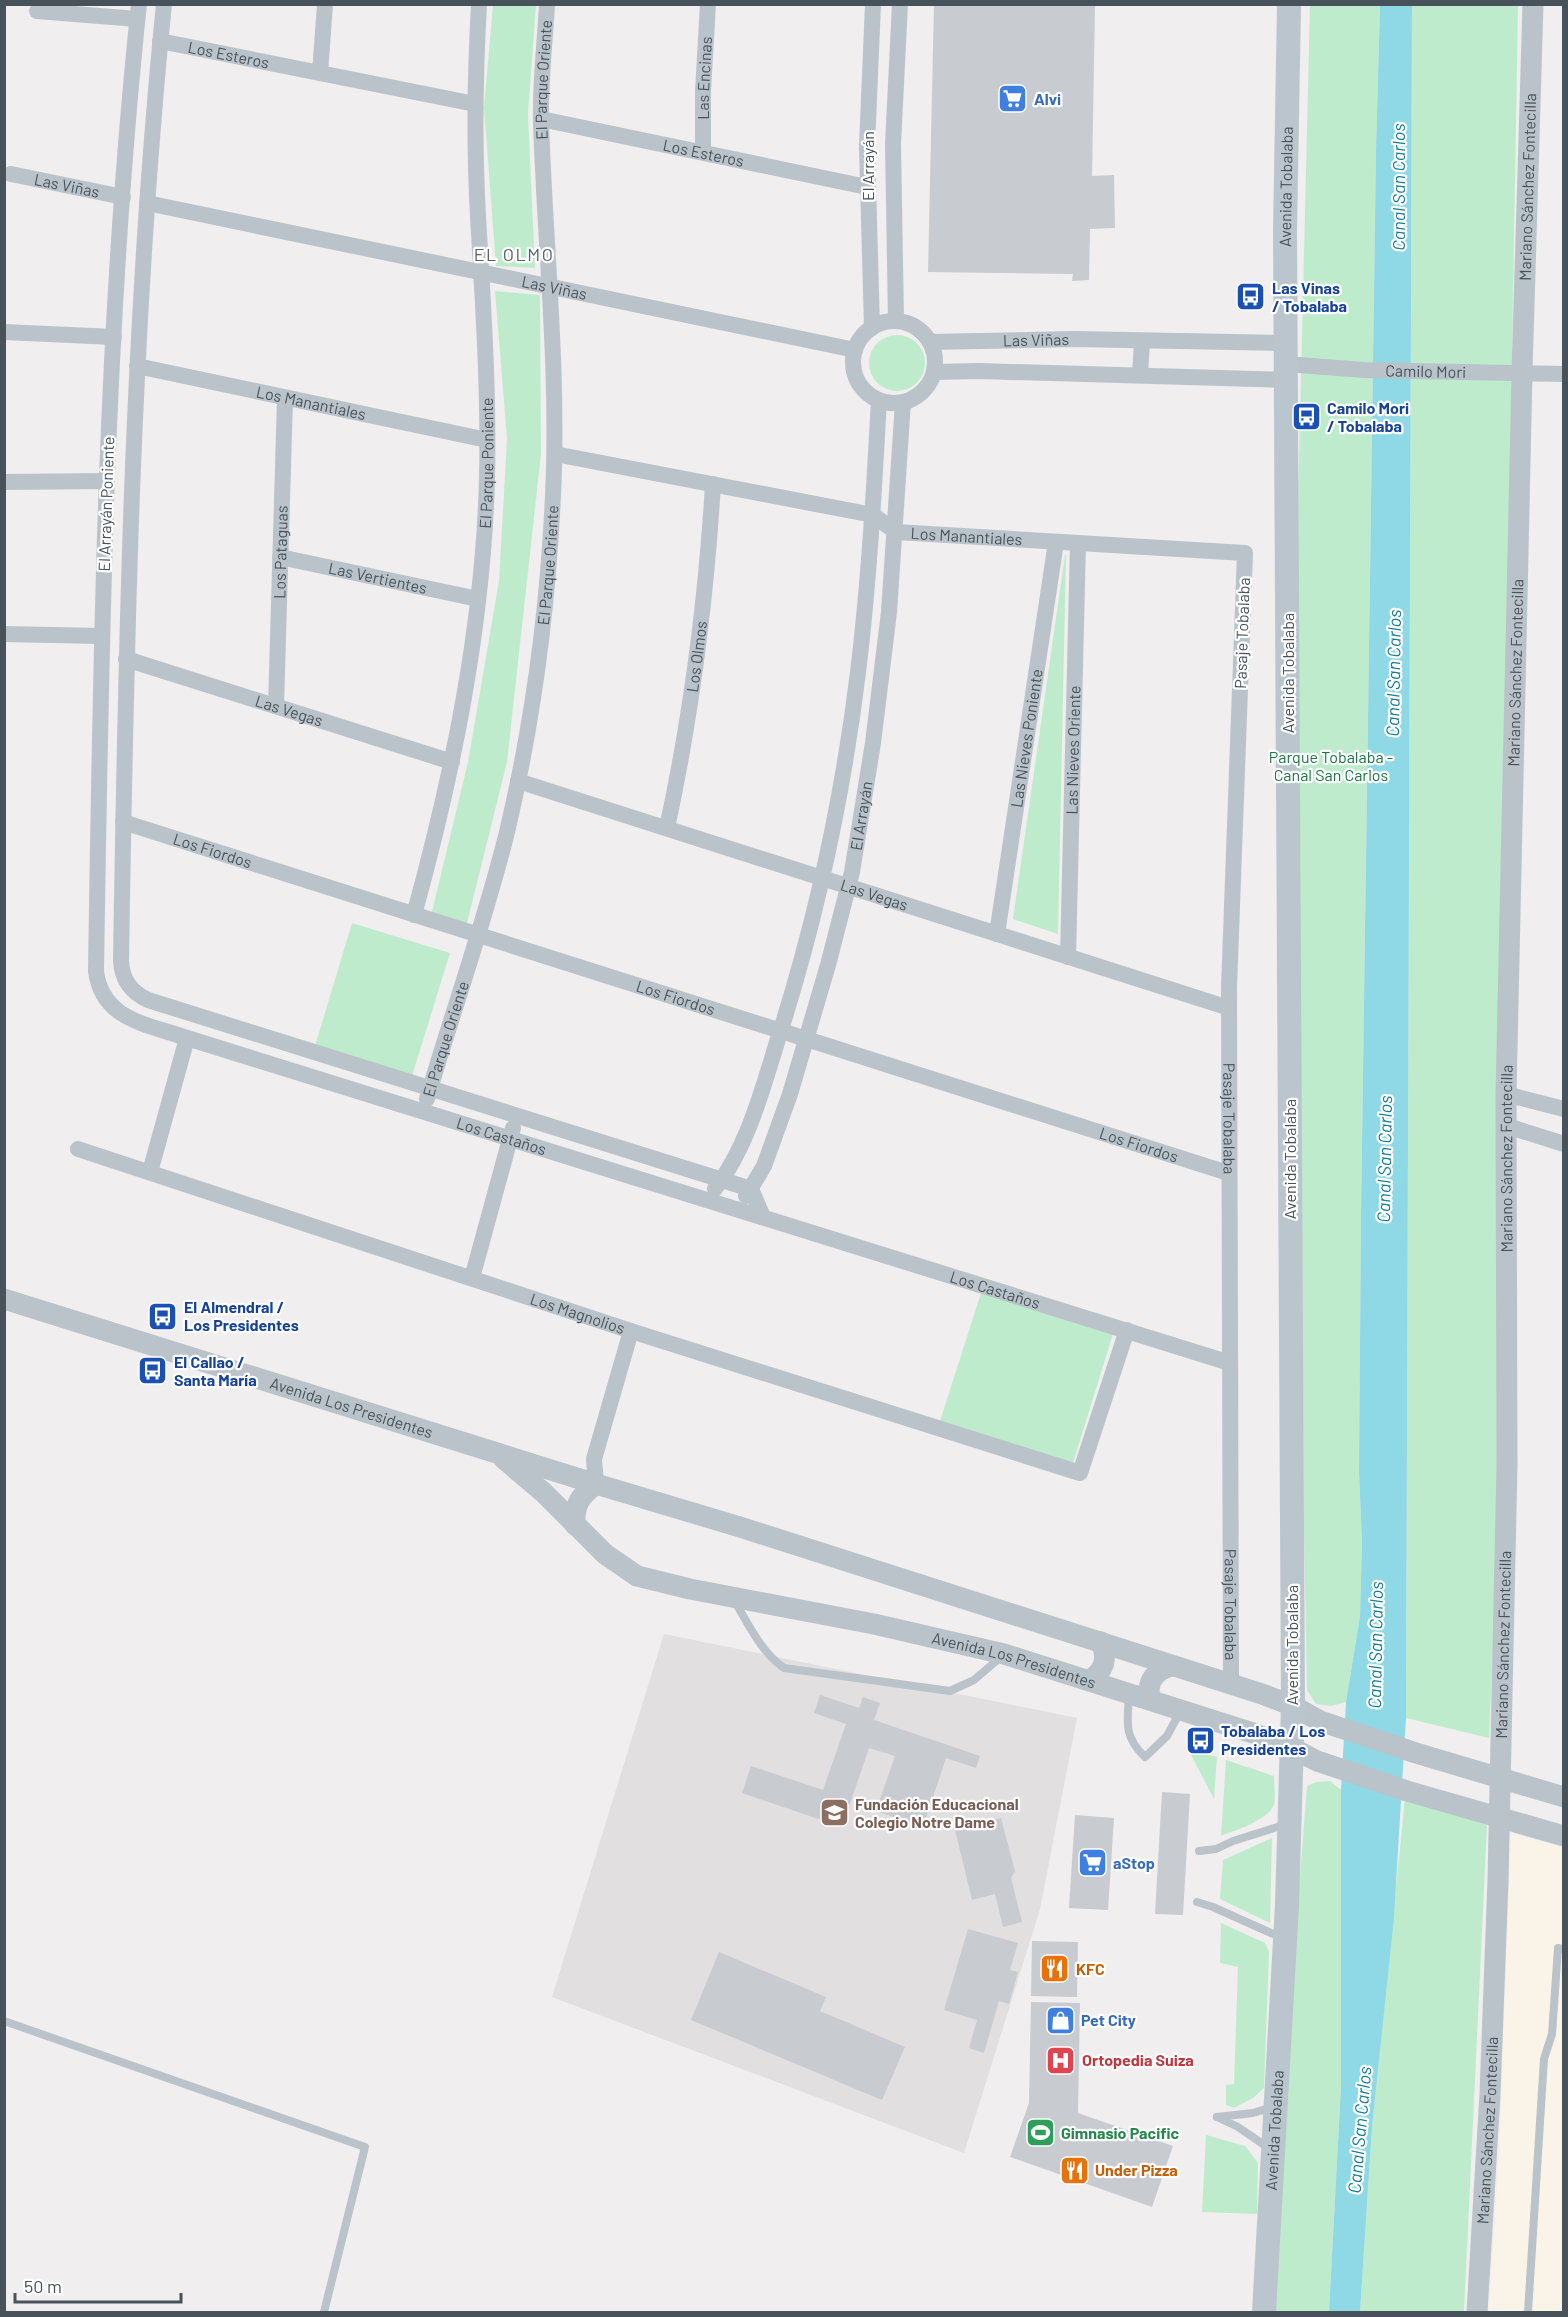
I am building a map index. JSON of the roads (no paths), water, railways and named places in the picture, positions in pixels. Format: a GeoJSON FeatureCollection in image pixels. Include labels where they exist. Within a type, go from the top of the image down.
{"type":"FeatureCollection","features":[{"type":"Feature","properties":{"kind":"main road","name":"Avenida Tobalaba"},"geometry":{"type":"LineString","coordinates":[[1264,2313],[1291,1823],[1293,1706],[1286,362],[1289,4]]}},
{"type":"Feature","properties":{"kind":"street","name":"El Arrayán Poniente"},"geometry":{"type":"LineString","coordinates":[[127,985],[121,961],[123,822],[126,659],[137,366],[147,203],[164,4]]}},
{"type":"Feature","properties":{"kind":"street"},"geometry":{"type":"LineString","coordinates":[[320,73],[325,4]]}},
{"type":"Feature","properties":{"kind":"street","name":"El Parque Poniente"},"geometry":{"type":"LineString","coordinates":[[414,915],[452,762],[478,599],[486,514],[487,440],[475,104],[479,4]]}},
{"type":"Feature","properties":{"kind":"street","name":"El Parque Oriente"},"geometry":{"type":"LineString","coordinates":[[424,1111],[504,843],[518,781],[541,628],[555,454],[555,387],[541,119],[547,4]]}},
{"type":"Feature","properties":{"kind":"street","name":"Las Encinas"},"geometry":{"type":"LineString","coordinates":[[703,152],[703,90],[708,4]]}},
{"type":"Feature","properties":{"kind":"street","name":"El Arrayán"},"geometry":{"type":"LineString","coordinates":[[872,328],[867,187],[873,4]]}},
{"type":"Feature","properties":{"kind":"street","name":"El Arrayán"},"geometry":{"type":"LineString","coordinates":[[896,321],[893,144],[900,4]]}},
{"type":"Feature","properties":{"kind":"street","name":"Mariano Sánchez Fontecilla"},"geometry":{"type":"LineString","coordinates":[[1477,2313],[1490,2084],[1500,1778],[1507,1453],[1506,1094],[1521,372],[1533,4]]}},
{"type":"Feature","properties":{"kind":"street"},"geometry":{"type":"LineString","coordinates":[[38,11],[138,12]]}},
{"type":"Feature","properties":{"kind":"street","name":"El Arrayán Poniente"},"geometry":{"type":"LineString","coordinates":[[107,1002],[97,983],[96,971],[101,636],[114,337],[138,12]]}},
{"type":"Feature","properties":{"kind":"street","name":"Los Esteros"},"geometry":{"type":"LineString","coordinates":[[160,41],[475,104]]}},
{"type":"Feature","properties":{"kind":"street","name":"Los Esteros"},"geometry":{"type":"LineString","coordinates":[[541,119],[867,187]]}},
{"type":"Feature","properties":{"kind":"street","name":"Las Viñas"},"geometry":{"type":"LineString","coordinates":[[11,174],[123,197]]}},
{"type":"Feature","properties":{"kind":"street","name":"Las Viñas"},"geometry":{"type":"LineString","coordinates":[[147,203],[855,350]]}},
{"type":"Feature","properties":{"kind":"street"},"geometry":{"type":"LineString","coordinates":[[896,321],[910,324],[921,331],[930,342],[935,357],[934,372],[928,386],[917,396],[903,402],[879,400],[866,392],[857,380],[853,365],[859,341],[872,328],[884,322],[896,321]]}},
{"type":"Feature","properties":{"kind":"street"},"geometry":{"type":"LineString","coordinates":[[4,332],[114,337]]}},
{"type":"Feature","properties":{"kind":"street","name":"Las Viñas"},"geometry":{"type":"LineString","coordinates":[[930,342],[1074,339],[1142,342],[1286,362]]}},
{"type":"Feature","properties":{"kind":"street"},"geometry":{"type":"LineString","coordinates":[[1140,374],[1142,342]]}},
{"type":"Feature","properties":{"kind":"street","name":"Las Viñas"},"geometry":{"type":"LineString","coordinates":[[934,372],[1140,374],[1286,362]]}},
{"type":"Feature","properties":{"kind":"street","name":"Camilo Mori"},"geometry":{"type":"LineString","coordinates":[[1286,362],[1364,370],[1563,374]]}},
{"type":"Feature","properties":{"kind":"street","name":"Los Manantiales"},"geometry":{"type":"LineString","coordinates":[[137,366],[487,440]]}},
{"type":"Feature","properties":{"kind":"street","name":"Los Pataguas"},"geometry":{"type":"LineString","coordinates":[[276,706],[285,398]]}},
{"type":"Feature","properties":{"kind":"street","name":"El Arrayán"},"geometry":{"type":"LineString","coordinates":[[706,1199],[722,1180],[740,1150],[781,1031],[822,878],[840,789],[856,685],[873,515],[879,400]]}},
{"type":"Feature","properties":{"kind":"street","name":"El Arrayán"},"geometry":{"type":"LineString","coordinates":[[735,1208],[751,1189],[772,1147],[807,1040],[848,886],[879,703],[896,532],[903,402]]}},
{"type":"Feature","properties":{"kind":"street","name":"Los Manantiales"},"geometry":{"type":"LineString","coordinates":[[555,454],[873,515],[896,532],[1245,553]]}},
{"type":"Feature","properties":{"kind":"street"},"geometry":{"type":"LineString","coordinates":[[4,482],[107,481]]}},
{"type":"Feature","properties":{"kind":"street","name":"Los Olmos"},"geometry":{"type":"LineString","coordinates":[[667,828],[696,671],[703,616],[713,484]]}},
{"type":"Feature","properties":{"kind":"street","name":"Las Nieves Poniente"},"geometry":{"type":"LineString","coordinates":[[997,934],[1056,542]]}},
{"type":"Feature","properties":{"kind":"street","name":"Las Nieves Oriente"},"geometry":{"type":"LineString","coordinates":[[1068,957],[1078,543]]}},
{"type":"Feature","properties":{"kind":"street","name":"Pasaje Tobalaba"},"geometry":{"type":"LineString","coordinates":[[1231,1684],[1229,1008],[1245,553]]}},
{"type":"Feature","properties":{"kind":"street","name":"Las Vertientes"},"geometry":{"type":"LineString","coordinates":[[280,557],[478,599]]}},
{"type":"Feature","properties":{"kind":"street"},"geometry":{"type":"LineString","coordinates":[[4,634],[101,636]]}},
{"type":"Feature","properties":{"kind":"street","name":"Las Vegas"},"geometry":{"type":"LineString","coordinates":[[126,659],[452,762]]}},
{"type":"Feature","properties":{"kind":"street","name":"Las Vegas"},"geometry":{"type":"LineString","coordinates":[[518,781],[1229,1008]]}},
{"type":"Feature","properties":{"kind":"street","name":"Los Fiordos"},"geometry":{"type":"LineString","coordinates":[[123,822],[1228,1173]]}},
{"type":"Feature","properties":{"kind":"street","name":"Los Castaños"},"geometry":{"type":"LineString","coordinates":[[127,985],[148,1000],[751,1189]]}},
{"type":"Feature","properties":{"kind":"street","name":"Los Castaños"},"geometry":{"type":"LineString","coordinates":[[107,1002],[129,1018],[187,1038],[1230,1362]]}},
{"type":"Feature","properties":{"kind":"street"},"geometry":{"type":"LineString","coordinates":[[150,1172],[187,1038]]}},
{"type":"Feature","properties":{"kind":"street"},"geometry":{"type":"LineString","coordinates":[[1506,1094],[1563,1109]]}},
{"type":"Feature","properties":{"kind":"street"},"geometry":{"type":"LineString","coordinates":[[472,1278],[517,1116]]}},
{"type":"Feature","properties":{"kind":"street"},"geometry":{"type":"LineString","coordinates":[[1507,1126],[1563,1144]]}},
{"type":"Feature","properties":{"kind":"street","name":"Los Magnolios"},"geometry":{"type":"LineString","coordinates":[[78,1149],[631,1331],[1080,1473],[1127,1330]]}},
{"type":"Feature","properties":{"kind":"street"},"geometry":{"type":"LineString","coordinates":[[751,1189],[763,1217]]}},
{"type":"Feature","properties":{"kind":"street","name":"Avenida Los Presidentes"},"geometry":{"type":"LineString","coordinates":[[4,1299],[740,1527],[1101,1642],[1293,1706],[1329,1724],[1563,1797]]}},
{"type":"Feature","properties":{"kind":"street"},"geometry":{"type":"LineString","coordinates":[[575,1525],[574,1512],[579,1498],[596,1484],[594,1459],[631,1331]]}},
{"type":"Feature","properties":{"kind":"street","name":"Avenida Los Presidentes"},"geometry":{"type":"LineString","coordinates":[[495,1451],[531,1480],[605,1554],[637,1576],[885,1626],[1004,1654],[1150,1699],[1292,1748],[1323,1764],[1563,1836]]}},
{"type":"Feature","properties":{"kind":"street"},"geometry":{"type":"LineString","coordinates":[[1090,1680],[1099,1674],[1105,1663],[1101,1642]]}},
{"type":"Feature","properties":{"kind":"street"},"geometry":{"type":"LineString","coordinates":[[1150,1699],[1149,1687],[1153,1677],[1165,1668],[1173,1666]]}},
{"type":"Feature","properties":{"kind":"lane"},"geometry":{"type":"LineString","coordinates":[[732,1596],[765,1651],[773,1661],[784,1668],[950,1691],[974,1680],[1004,1654]]}},
{"type":"Feature","properties":{"kind":"lane"},"geometry":{"type":"LineString","coordinates":[[1129,1692],[1127,1724],[1133,1745],[1145,1757],[1167,1736],[1181,1710]]}},
{"type":"Feature","properties":{"kind":"lane"},"geometry":{"type":"LineString","coordinates":[[1199,1851],[1216,1850],[1233,1841],[1291,1823]]}},
{"type":"Feature","properties":{"kind":"lane"},"geometry":{"type":"LineString","coordinates":[[1197,1902],[1285,1939]]}},
{"type":"Feature","properties":{"kind":"lane"},"geometry":{"type":"LineString","coordinates":[[1528,2313],[1544,2059],[1552,2034],[1558,1948],[1563,1949]]}},
{"type":"Feature","properties":{"kind":"lane"},"geometry":{"type":"LineString","coordinates":[[4,2020],[365,2147],[324,2313]]}},
{"type":"Feature","properties":{"kind":"lane"},"geometry":{"type":"LineString","coordinates":[[1272,2151],[1238,2127],[1217,2117],[1253,2113],[1274,2106]]}},
{"type":"Feature","properties":{"kind":"water","name":"Canal San Carlos"},"geometry":{"type":"Polygon","coordinates":[[[1412,4],[1406,1718],[1394,1917],[1372,2127],[1360,2312],[1329,2312],[1341,2087],[1341,1790],[1346,1702],[1360,1616],[1362,1543],[1359,1472],[1361,1216],[1380,5],[1412,4]]]}},
{"type":"Feature","properties":{"kind":"place","name":"Alvi"},"geometry":{"type":"Point","coordinates":[1013,99]}},
{"type":"Feature","properties":{"kind":"place","name":"Las Vinas / Tobalaba"},"geometry":{"type":"Point","coordinates":[1251,297]}},
{"type":"Feature","properties":{"kind":"place","name":"Camilo Mori / Tobalaba"},"geometry":{"type":"Point","coordinates":[1306,417]}},
{"type":"Feature","properties":{"kind":"place","name":"El Almendral / Los Presidentes"},"geometry":{"type":"Point","coordinates":[163,1316]}},
{"type":"Feature","properties":{"kind":"place","name":"El Callao / Santa María"},"geometry":{"type":"Point","coordinates":[153,1371]}},
{"type":"Feature","properties":{"kind":"place","name":"Tobalaba / Los Presidentes"},"geometry":{"type":"Point","coordinates":[1200,1740]}},
{"type":"Feature","properties":{"kind":"place","name":"Fundación Educacional Colegio Notre Dame"},"geometry":{"type":"Point","coordinates":[834,1813]}},
{"type":"Feature","properties":{"kind":"place","name":"aStop"},"geometry":{"type":"Point","coordinates":[1092,1863]}},
{"type":"Feature","properties":{"kind":"place","name":"KFC"},"geometry":{"type":"Point","coordinates":[1055,1969]}},
{"type":"Feature","properties":{"kind":"place","name":"Pet City"},"geometry":{"type":"Point","coordinates":[1060,2020]}},
{"type":"Feature","properties":{"kind":"place","name":"Ortopedia Suiza"},"geometry":{"type":"Point","coordinates":[1061,2060]}},
{"type":"Feature","properties":{"kind":"place","name":"Gimnasio Pacific"},"geometry":{"type":"Point","coordinates":[1040,2133]}},
{"type":"Feature","properties":{"kind":"place","name":"Under Pizza"},"geometry":{"type":"Point","coordinates":[1074,2170]}},
{"type":"Feature","properties":{"kind":"district","name":"EL OLMO"},"geometry":{"type":"Point","coordinates":[514,255]}},
{"type":"Feature","properties":{"kind":"park label","name":"Parque Tobalaba - Canal San Carlos"},"geometry":{"type":"Point","coordinates":[1331,766]}}]}
